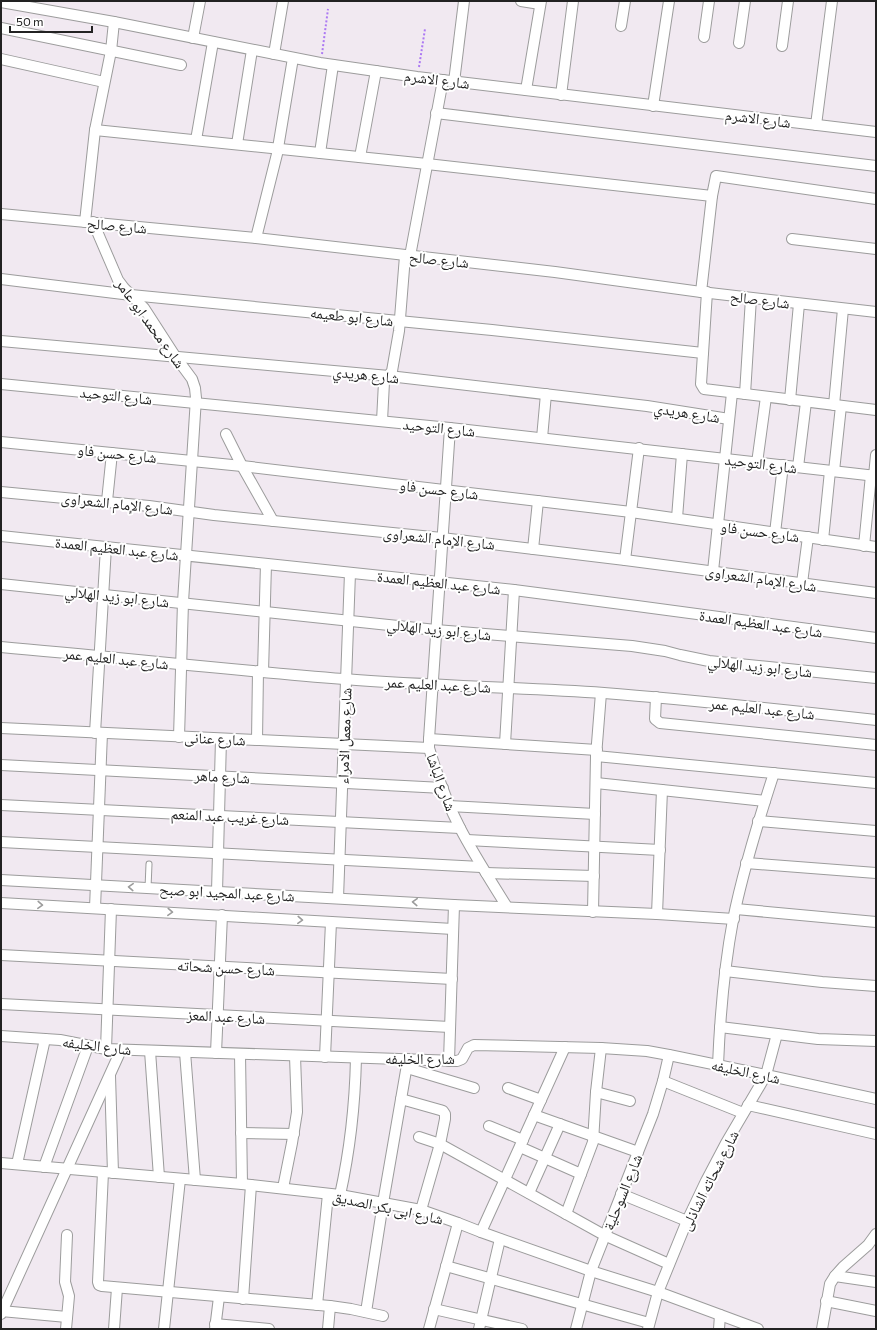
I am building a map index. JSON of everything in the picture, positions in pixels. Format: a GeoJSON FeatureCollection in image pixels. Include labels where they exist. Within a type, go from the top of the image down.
{"type":"FeatureCollection","features":[{"type":"Feature","properties":{"kind":"street"},"geometry":{"type":"LineString","coordinates":[[193,38],[200,1]]}},
{"type":"Feature","properties":{"kind":"street"},"geometry":{"type":"LineString","coordinates":[[274,54],[283,1]]}},
{"type":"Feature","properties":{"kind":"street"},"geometry":{"type":"LineString","coordinates":[[454,82],[464,1]]}},
{"type":"Feature","properties":{"kind":"street"},"geometry":{"type":"LineString","coordinates":[[521,1],[540,2],[526,90]]}},
{"type":"Feature","properties":{"kind":"street"},"geometry":{"type":"LineString","coordinates":[[561,95],[573,1]]}},
{"type":"Feature","properties":{"kind":"street"},"geometry":{"type":"LineString","coordinates":[[621,26],[625,1]]}},
{"type":"Feature","properties":{"kind":"street"},"geometry":{"type":"LineString","coordinates":[[653,106],[669,1]]}},
{"type":"Feature","properties":{"kind":"street"},"geometry":{"type":"LineString","coordinates":[[704,36],[709,1]]}},
{"type":"Feature","properties":{"kind":"street"},"geometry":{"type":"LineString","coordinates":[[739,43],[744,1]]}},
{"type":"Feature","properties":{"kind":"street"},"geometry":{"type":"LineString","coordinates":[[782,46],[788,1]]}},
{"type":"Feature","properties":{"kind":"street"},"geometry":{"type":"LineString","coordinates":[[816,124],[832,1]]}},
{"type":"Feature","properties":{"kind":"street","name":"شارع الاشرم"},"geometry":{"type":"LineString","coordinates":[[1,2],[114,22],[333,65],[454,82],[876,132]]}},
{"type":"Feature","properties":{"kind":"street"},"geometry":{"type":"LineString","coordinates":[[89,222],[95,130],[111,51],[114,22]]}},
{"type":"Feature","properties":{"kind":"street"},"geometry":{"type":"LineString","coordinates":[[1,28],[181,65]]}},
{"type":"Feature","properties":{"kind":"street"},"geometry":{"type":"LineString","coordinates":[[196,140],[213,42]]}},
{"type":"Feature","properties":{"kind":"street"},"geometry":{"type":"LineString","coordinates":[[237,144],[252,50]]}},
{"type":"Feature","properties":{"kind":"street"},"geometry":{"type":"LineString","coordinates":[[256,238],[277,148],[293,58]]}},
{"type":"Feature","properties":{"kind":"street"},"geometry":{"type":"LineString","coordinates":[[1,59],[104,82]]}},
{"type":"Feature","properties":{"kind":"street"},"geometry":{"type":"LineString","coordinates":[[320,153],[333,65]]}},
{"type":"Feature","properties":{"kind":"street"},"geometry":{"type":"LineString","coordinates":[[360,157],[376,71]]}},
{"type":"Feature","properties":{"kind":"street"},"geometry":{"type":"LineString","coordinates":[[382,421],[384,382],[393,369],[407,256],[443,80]]}},
{"type":"Feature","properties":{"kind":"street"},"geometry":{"type":"LineString","coordinates":[[436,112],[876,166]]}},
{"type":"Feature","properties":{"kind":"street"},"geometry":{"type":"LineString","coordinates":[[95,130],[427,164],[712,196]]}},
{"type":"Feature","properties":{"kind":"street"},"geometry":{"type":"LineString","coordinates":[[876,199],[719,175],[714,178],[704,292],[701,384],[707,390],[876,410]]}},
{"type":"Feature","properties":{"kind":"street","name":"شارع صالح"},"geometry":{"type":"LineString","coordinates":[[1,214],[256,238],[555,272],[799,304],[876,312]]}},
{"type":"Feature","properties":{"kind":"street","name":"شارع محمد ابو عامر"},"geometry":{"type":"LineString","coordinates":[[89,222],[118,280],[144,308],[175,356],[192,379],[195,388],[196,403],[183,602],[178,737]]}},
{"type":"Feature","properties":{"kind":"street"},"geometry":{"type":"LineString","coordinates":[[792,239],[876,249]]}},
{"type":"Feature","properties":{"kind":"street","name":"شارع ابو طعيمه"},"geometry":{"type":"LineString","coordinates":[[1,279],[131,294],[492,330],[703,353]]}},
{"type":"Feature","properties":{"kind":"street"},"geometry":{"type":"LineString","coordinates":[[744,394],[752,298]]}},
{"type":"Feature","properties":{"kind":"street"},"geometry":{"type":"LineString","coordinates":[[790,400],[799,304]]}},
{"type":"Feature","properties":{"kind":"street"},"geometry":{"type":"LineString","coordinates":[[822,540],[832,471],[838,406],[843,309]]}},
{"type":"Feature","properties":{"kind":"street","name":"شارع هريدي"},"geometry":{"type":"LineString","coordinates":[[1,341],[389,376],[659,407],[729,419]]}},
{"type":"Feature","properties":{"kind":"street","name":"شارع التوحيد"},"geometry":{"type":"LineString","coordinates":[[1,384],[640,448],[874,476]]}},
{"type":"Feature","properties":{"kind":"street"},"geometry":{"type":"LineString","coordinates":[[713,571],[732,393]]}},
{"type":"Feature","properties":{"kind":"street"},"geometry":{"type":"LineString","coordinates":[[542,438],[546,394]]}},
{"type":"Feature","properties":{"kind":"street"},"geometry":{"type":"LineString","coordinates":[[757,463],[766,397]]}},
{"type":"Feature","properties":{"kind":"street"},"geometry":{"type":"LineString","coordinates":[[798,467],[806,402]]}},
{"type":"Feature","properties":{"kind":"street","name":"شارع الباشا"},"geometry":{"type":"LineString","coordinates":[[450,428],[429,744],[449,806],[484,870],[507,907]]}},
{"type":"Feature","properties":{"kind":"street"},"geometry":{"type":"LineString","coordinates":[[226,434],[242,466],[274,521]]}},
{"type":"Feature","properties":{"kind":"street","name":"شارع حسن فاو"},"geometry":{"type":"LineString","coordinates":[[1,442],[242,466],[631,512],[876,547]]}},
{"type":"Feature","properties":{"kind":"street"},"geometry":{"type":"LineString","coordinates":[[625,560],[640,448]]}},
{"type":"Feature","properties":{"kind":"street"},"geometry":{"type":"LineString","coordinates":[[107,501],[112,453]]}},
{"type":"Feature","properties":{"kind":"street"},"geometry":{"type":"LineString","coordinates":[[677,518],[682,454]]}},
{"type":"Feature","properties":{"kind":"street"},"geometry":{"type":"LineString","coordinates":[[864,546],[876,455]]}},
{"type":"Feature","properties":{"kind":"street"},"geometry":{"type":"LineString","coordinates":[[774,533],[783,466]]}},
{"type":"Feature","properties":{"kind":"street","name":"شارع الإمام الشعراوى"},"geometry":{"type":"LineString","coordinates":[[1,492],[107,501],[274,521],[442,538],[713,571],[876,593]]}},
{"type":"Feature","properties":{"kind":"street"},"geometry":{"type":"LineString","coordinates":[[534,549],[538,501]]}},
{"type":"Feature","properties":{"kind":"street","name":"شارع عبد العظيم العمدة"},"geometry":{"type":"LineString","coordinates":[[1,536],[514,590],[876,638]]}},
{"type":"Feature","properties":{"kind":"street"},"geometry":{"type":"LineString","coordinates":[[802,583],[808,537]]}},
{"type":"Feature","properties":{"kind":"street"},"geometry":{"type":"LineString","coordinates":[[95,908],[100,770],[98,733],[100,656],[106,547]]}},
{"type":"Feature","properties":{"kind":"street"},"geometry":{"type":"LineString","coordinates":[[257,740],[260,672],[265,611],[266,564]]}},
{"type":"Feature","properties":{"kind":"street","name":"شارع معمل الامراء"},"geometry":{"type":"LineString","coordinates":[[338,898],[350,573]]}},
{"type":"Feature","properties":{"kind":"street","name":"شارع ابو زيد الهلالي"},"geometry":{"type":"LineString","coordinates":[[1,584],[183,602],[436,630],[632,646],[665,651],[709,661],[876,678]]}},
{"type":"Feature","properties":{"kind":"street"},"geometry":{"type":"LineString","coordinates":[[505,744],[514,590]]}},
{"type":"Feature","properties":{"kind":"street","name":"شارع عبد العليم عمر"},"geometry":{"type":"LineString","coordinates":[[1,647],[180,665],[346,679],[656,697],[876,720]]}},
{"type":"Feature","properties":{"kind":"street"},"geometry":{"type":"LineString","coordinates":[[594,912],[596,782],[601,693]]}},
{"type":"Feature","properties":{"kind":"street"},"geometry":{"type":"LineString","coordinates":[[656,697],[655,719],[660,723],[876,745]]}},
{"type":"Feature","properties":{"kind":"street","name":"شارع عنانى"},"geometry":{"type":"LineString","coordinates":[[1,728],[344,744],[505,744],[876,783]]}},
{"type":"Feature","properties":{"kind":"street"},"geometry":{"type":"LineString","coordinates":[[217,892],[220,739]]}},
{"type":"Feature","properties":{"kind":"street","name":"شارع ماهر"},"geometry":{"type":"LineString","coordinates":[[1,765],[443,788]]}},
{"type":"Feature","properties":{"kind":"street"},"geometry":{"type":"LineString","coordinates":[[718,1065],[725,971],[735,914],[746,862],[774,773]]}},
{"type":"Feature","properties":{"kind":"street"},"geometry":{"type":"LineString","coordinates":[[596,782],[765,801]]}},
{"type":"Feature","properties":{"kind":"street"},"geometry":{"type":"LineString","coordinates":[[657,914],[662,790]]}},
{"type":"Feature","properties":{"kind":"street","name":"شارع غريب عبد المنعم"},"geometry":{"type":"LineString","coordinates":[[1,805],[460,828]]}},
{"type":"Feature","properties":{"kind":"street"},"geometry":{"type":"LineString","coordinates":[[449,806],[595,814]]}},
{"type":"Feature","properties":{"kind":"street"},"geometry":{"type":"LineString","coordinates":[[758,821],[876,831]]}},
{"type":"Feature","properties":{"kind":"street"},"geometry":{"type":"LineString","coordinates":[[467,840],[660,850]]}},
{"type":"Feature","properties":{"kind":"street"},"geometry":{"type":"LineString","coordinates":[[1,842],[339,859],[484,870],[594,876]]}},
{"type":"Feature","properties":{"kind":"street"},"geometry":{"type":"LineString","coordinates":[[746,862],[876,873]]}},
{"type":"Feature","properties":{"kind":"street","name":"شارع عبد المجيد ابو صبح"},"geometry":{"type":"LineString","coordinates":[[1,880],[594,912],[735,914],[876,922]]}},
{"type":"Feature","properties":{"kind":"street","name":"شارع عبد المجيد ابو صبح"},"geometry":{"type":"LineString","coordinates":[[1,903],[453,929]]}},
{"type":"Feature","properties":{"kind":"street"},"geometry":{"type":"LineString","coordinates":[[449,1061],[454,905]]}},
{"type":"Feature","properties":{"kind":"street"},"geometry":{"type":"LineString","coordinates":[[106,1049],[111,909]]}},
{"type":"Feature","properties":{"kind":"street"},"geometry":{"type":"LineString","coordinates":[[216,1053],[222,915]]}},
{"type":"Feature","properties":{"kind":"street"},"geometry":{"type":"LineString","coordinates":[[325,1057],[331,922]]}},
{"type":"Feature","properties":{"kind":"street","name":"شارع حسن شحاته"},"geometry":{"type":"LineString","coordinates":[[1,955],[452,979]]}},
{"type":"Feature","properties":{"kind":"street"},"geometry":{"type":"LineString","coordinates":[[725,971],[822,982],[876,986]]}},
{"type":"Feature","properties":{"kind":"street","name":"شارع عبد المعز"},"geometry":{"type":"LineString","coordinates":[[1,1004],[450,1028]]}},
{"type":"Feature","properties":{"kind":"street"},"geometry":{"type":"LineString","coordinates":[[720,1028],[818,1039],[876,1042]]}},
{"type":"Feature","properties":{"kind":"street","name":"شارع شحاته الشاذلى"},"geometry":{"type":"LineString","coordinates":[[649,1326],[658,1292],[687,1221],[706,1181],[766,1075],[777,1034]]}},
{"type":"Feature","properties":{"kind":"street","name":"شارع الخليفه"},"geometry":{"type":"LineString","coordinates":[[1,1036],[45,1039],[106,1049],[356,1058],[407,1064],[460,1060],[468,1048],[474,1045],[624,1049],[669,1055],[876,1099]]}},
{"type":"Feature","properties":{"kind":"street"},"geometry":{"type":"LineString","coordinates":[[17,1164],[45,1039]]}},
{"type":"Feature","properties":{"kind":"street"},"geometry":{"type":"LineString","coordinates":[[44,1167],[88,1046]]}},
{"type":"Feature","properties":{"kind":"street"},"geometry":{"type":"LineString","coordinates":[[481,1232],[565,1047]]}},
{"type":"Feature","properties":{"kind":"street"},"geometry":{"type":"LineString","coordinates":[[566,1214],[591,1149],[594,1136],[596,1092],[601,1048]]}},
{"type":"Feature","properties":{"kind":"street"},"geometry":{"type":"LineString","coordinates":[[67,1317],[1,1312],[121,1050]]}},
{"type":"Feature","properties":{"kind":"street"},"geometry":{"type":"LineString","coordinates":[[150,1051],[159,1177]]}},
{"type":"Feature","properties":{"kind":"street"},"geometry":{"type":"LineString","coordinates":[[185,1052],[195,1180]]}},
{"type":"Feature","properties":{"kind":"street"},"geometry":{"type":"LineString","coordinates":[[240,1054],[241,1133],[246,1184],[243,1299]]}},
{"type":"Feature","properties":{"kind":"street","name":"شارع السوحلية"},"geometry":{"type":"LineString","coordinates":[[576,1329],[591,1271],[653,1114],[664,1081],[669,1055]]}},
{"type":"Feature","properties":{"kind":"street"},"geometry":{"type":"LineString","coordinates":[[283,1188],[297,1112],[295,1056]]}},
{"type":"Feature","properties":{"kind":"street"},"geometry":{"type":"LineString","coordinates":[[340,1195],[347,1163],[352,1128],[356,1058]]}},
{"type":"Feature","properties":{"kind":"street"},"geometry":{"type":"LineString","coordinates":[[366,1312],[407,1064],[474,1088]]}},
{"type":"Feature","properties":{"kind":"street"},"geometry":{"type":"LineString","coordinates":[[110,1074],[108,1172],[98,1282],[102,1286],[330,1306],[383,1316]]}},
{"type":"Feature","properties":{"kind":"street"},"geometry":{"type":"LineString","coordinates":[[664,1081],[746,1109],[876,1134]]}},
{"type":"Feature","properties":{"kind":"street"},"geometry":{"type":"LineString","coordinates":[[508,1088],[541,1100]]}},
{"type":"Feature","properties":{"kind":"street"},"geometry":{"type":"LineString","coordinates":[[596,1092],[630,1101]]}},
{"type":"Feature","properties":{"kind":"street"},"geometry":{"type":"LineString","coordinates":[[401,1099],[443,1111],[445,1119],[440,1144],[421,1210]]}},
{"type":"Feature","properties":{"kind":"street"},"geometry":{"type":"LineString","coordinates":[[534,1115],[638,1152]]}},
{"type":"Feature","properties":{"kind":"street"},"geometry":{"type":"LineString","coordinates":[[529,1193],[560,1124]]}},
{"type":"Feature","properties":{"kind":"street"},"geometry":{"type":"LineString","coordinates":[[489,1126],[521,1143],[544,1158],[581,1174]]}},
{"type":"Feature","properties":{"kind":"street"},"geometry":{"type":"LineString","coordinates":[[241,1133],[294,1134]]}},
{"type":"Feature","properties":{"kind":"street"},"geometry":{"type":"LineString","coordinates":[[419,1137],[440,1144],[604,1235],[669,1264]]}},
{"type":"Feature","properties":{"kind":"street","name":"شارع ابى بكر الصديق"},"geometry":{"type":"LineString","coordinates":[[1,1163],[283,1188],[340,1195],[421,1210],[591,1271],[658,1292],[758,1329]]}},
{"type":"Feature","properties":{"kind":"street"},"geometry":{"type":"LineString","coordinates":[[164,1329],[180,1179]]}},
{"type":"Feature","properties":{"kind":"street"},"geometry":{"type":"LineString","coordinates":[[317,1305],[328,1194]]}},
{"type":"Feature","properties":{"kind":"street"},"geometry":{"type":"LineString","coordinates":[[621,1194],[687,1221]]}},
{"type":"Feature","properties":{"kind":"street"},"geometry":{"type":"LineString","coordinates":[[429,1329],[458,1223]]}},
{"type":"Feature","properties":{"kind":"street"},"geometry":{"type":"LineString","coordinates":[[822,1329],[830,1284],[843,1267],[868,1245],[876,1234]]}},
{"type":"Feature","properties":{"kind":"street"},"geometry":{"type":"LineString","coordinates":[[66,1329],[69,1296],[65,1282],[67,1235]]}},
{"type":"Feature","properties":{"kind":"street"},"geometry":{"type":"LineString","coordinates":[[480,1324],[500,1239]]}},
{"type":"Feature","properties":{"kind":"street"},"geometry":{"type":"LineString","coordinates":[[446,1266],[583,1305],[649,1326]]}},
{"type":"Feature","properties":{"kind":"street"},"geometry":{"type":"LineString","coordinates":[[836,1276],[876,1282]]}},
{"type":"Feature","properties":{"kind":"street"},"geometry":{"type":"LineString","coordinates":[[114,1329],[117,1288]]}},
{"type":"Feature","properties":{"kind":"street"},"geometry":{"type":"LineString","coordinates":[[219,1297],[215,1326],[269,1329]]}},
{"type":"Feature","properties":{"kind":"street"},"geometry":{"type":"LineString","coordinates":[[826,1302],[876,1311]]}},
{"type":"Feature","properties":{"kind":"street"},"geometry":{"type":"LineString","coordinates":[[328,1329],[330,1306]]}},
{"type":"Feature","properties":{"kind":"street"},"geometry":{"type":"LineString","coordinates":[[434,1310],[480,1324],[522,1329]]}},
{"type":"Feature","properties":{"kind":"street"},"geometry":{"type":"LineString","coordinates":[[719,1329],[720,1315]]}},
{"type":"Feature","properties":{"kind":"lane"},"geometry":{"type":"LineString","coordinates":[[148,888],[149,864]]}},
{"type":"Feature","properties":{"kind":"path"},"geometry":{"type":"LineString","coordinates":[[320,63],[328,10]]}},
{"type":"Feature","properties":{"kind":"path"},"geometry":{"type":"LineString","coordinates":[[417,77],[425,29]]}}]}
